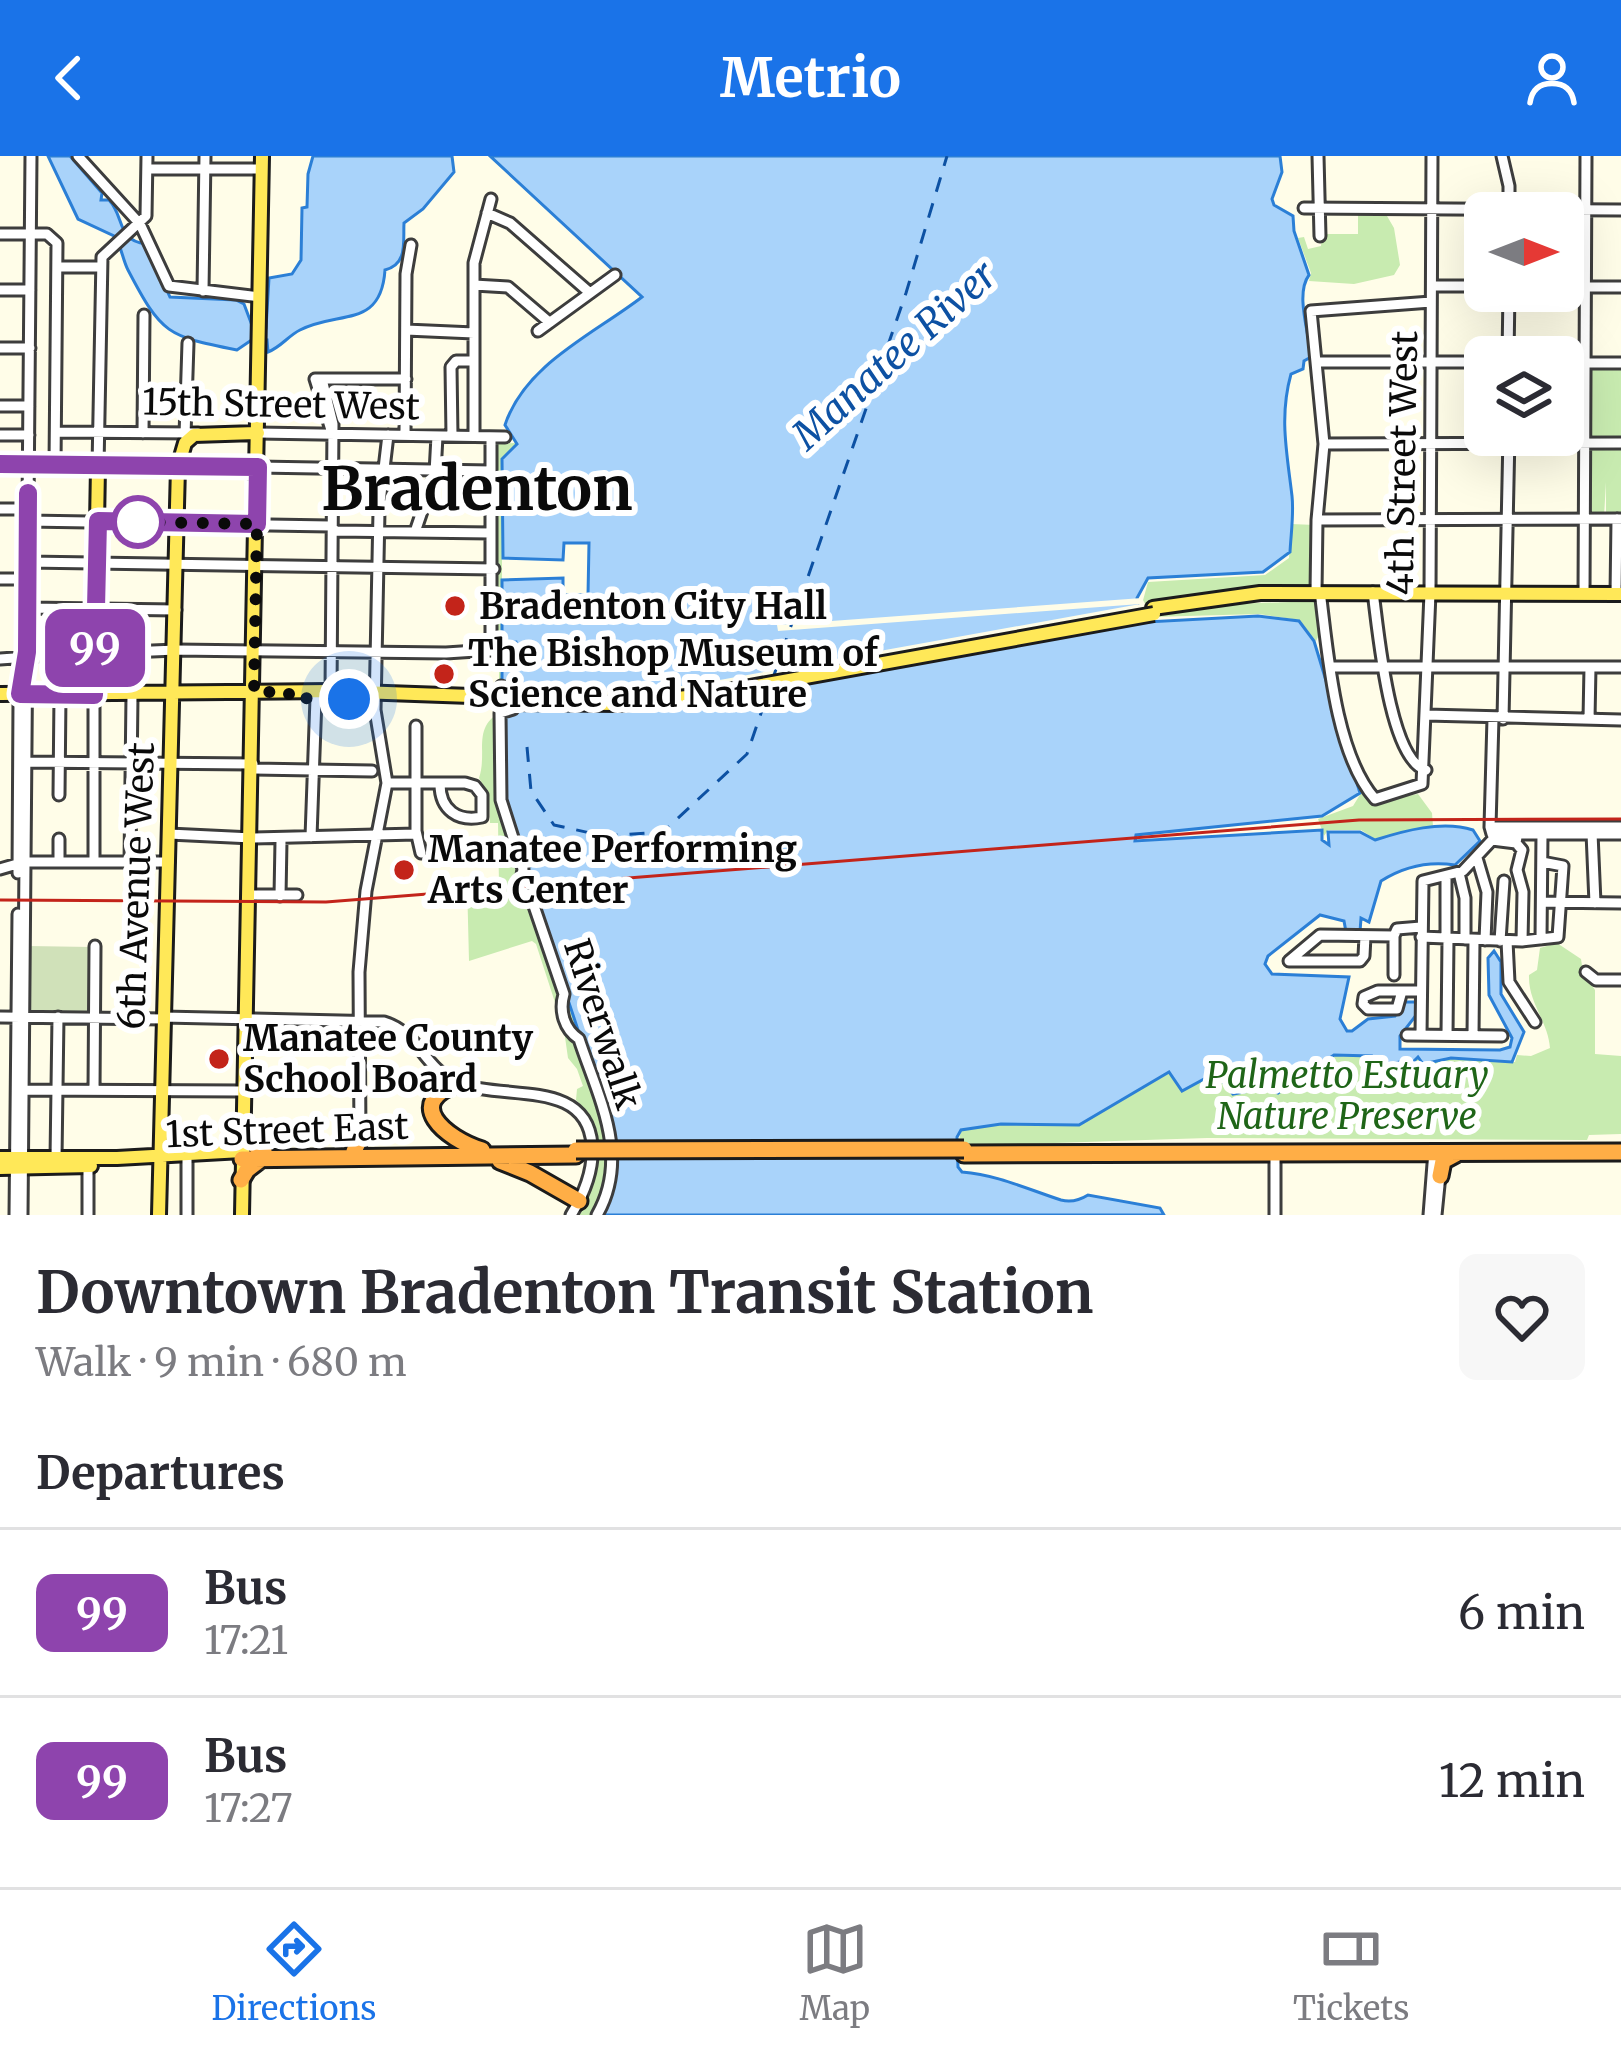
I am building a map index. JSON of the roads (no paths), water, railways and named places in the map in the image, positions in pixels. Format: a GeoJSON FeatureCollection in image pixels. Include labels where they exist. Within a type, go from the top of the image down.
{"type":"FeatureCollection","features":[{"type":"Feature","properties":{"kind":"highway"},"geometry":{"type":"LineString","coordinates":[[460,1083],[438,1096],[433,1110],[436,1122],[454,1140],[485,1150]]}},
{"type":"Feature","properties":{"kind":"highway"},"geometry":{"type":"LineString","coordinates":[[242,1127],[263,1155]]}},
{"type":"Feature","properties":{"kind":"highway"},"geometry":{"type":"LineString","coordinates":[[241,1180],[263,1155],[364,1145],[576,1153],[1621,1149]]}},
{"type":"Feature","properties":{"kind":"highway"},"geometry":{"type":"LineString","coordinates":[[1155,1150],[1275,1154],[1621,1149]]}},
{"type":"Feature","properties":{"kind":"highway"},"geometry":{"type":"LineString","coordinates":[[1433,1150],[1429,1159],[1437,1176]]}},
{"type":"Feature","properties":{"kind":"highway","name":"1st Street East"},"geometry":{"type":"LineString","coordinates":[[242,1155],[576,1153]]}},
{"type":"Feature","properties":{"kind":"highway"},"geometry":{"type":"LineString","coordinates":[[1437,1176],[1443,1160],[1459,1153]]}},
{"type":"Feature","properties":{"kind":"highway"},"geometry":{"type":"LineString","coordinates":[[467,1156],[514,1165],[575,1208]]}},
{"type":"Feature","properties":{"kind":"main road"},"geometry":{"type":"LineString","coordinates":[[242,1215],[262,163]]}},
{"type":"Feature","properties":{"kind":"main road","name":"15th Street West"},"geometry":{"type":"LineString","coordinates":[[184,440],[203,434],[258,434]]}},
{"type":"Feature","properties":{"kind":"main road","name":"6th Avenue West"},"geometry":{"type":"LineString","coordinates":[[159,1215],[178,467],[184,440]]}},
{"type":"Feature","properties":{"kind":"main road"},"geometry":{"type":"LineString","coordinates":[[0,464],[258,467]]}},
{"type":"Feature","properties":{"kind":"main road"},"geometry":{"type":"LineString","coordinates":[[98,466],[95,655],[99,695]]}},
{"type":"Feature","properties":{"kind":"main road"},"geometry":{"type":"LineString","coordinates":[[1154,611],[1355,591],[1374,594]]}},
{"type":"Feature","properties":{"kind":"main road"},"geometry":{"type":"LineString","coordinates":[[0,694],[289,695],[331,691],[419,698],[636,696],[698,690],[1228,596],[1618,594]]}},
{"type":"Feature","properties":{"kind":"main road"},"geometry":{"type":"LineString","coordinates":[[312,698],[331,691]]}},
{"type":"Feature","properties":{"kind":"main road"},"geometry":{"type":"LineString","coordinates":[[99,695],[173,694]]}},
{"type":"Feature","properties":{"kind":"main road"},"geometry":{"type":"LineString","coordinates":[[289,695],[378,696]]}},
{"type":"Feature","properties":{"kind":"main road"},"geometry":{"type":"LineString","coordinates":[[0,1158],[21,1163],[56,1158],[242,1155]]}},
{"type":"Feature","properties":{"kind":"main road","name":"1st Street East"},"geometry":{"type":"LineString","coordinates":[[0,1168],[21,1163],[88,1166],[242,1155]]}},
{"type":"Feature","properties":{"kind":"street"},"geometry":{"type":"LineString","coordinates":[[18,1215],[32,156]]}},
{"type":"Feature","properties":{"kind":"street"},"geometry":{"type":"LineString","coordinates":[[79,156],[136,227],[170,286],[260,297]]}},
{"type":"Feature","properties":{"kind":"street"},"geometry":{"type":"LineString","coordinates":[[98,466],[101,267],[103,255],[146,214],[147,156]]}},
{"type":"Feature","properties":{"kind":"street"},"geometry":{"type":"LineString","coordinates":[[203,291],[205,156]]}},
{"type":"Feature","properties":{"kind":"street"},"geometry":{"type":"LineString","coordinates":[[1318,156],[1320,236]]}},
{"type":"Feature","properties":{"kind":"street","name":"4th Street West"},"geometry":{"type":"LineString","coordinates":[[1426,770],[1432,156]]}},
{"type":"Feature","properties":{"kind":"street"},"geometry":{"type":"LineString","coordinates":[[1502,156],[1507,192]]}},
{"type":"Feature","properties":{"kind":"street"},"geometry":{"type":"LineString","coordinates":[[1586,156],[1584,443],[1621,443]]}},
{"type":"Feature","properties":{"kind":"street"},"geometry":{"type":"LineString","coordinates":[[147,169],[262,163]]}},
{"type":"Feature","properties":{"kind":"street"},"geometry":{"type":"LineString","coordinates":[[474,436],[475,257],[491,199]]}},
{"type":"Feature","properties":{"kind":"street"},"geometry":{"type":"LineString","coordinates":[[1304,208],[1464,210]]}},
{"type":"Feature","properties":{"kind":"street"},"geometry":{"type":"LineString","coordinates":[[1586,209],[1621,209]]}},
{"type":"Feature","properties":{"kind":"street"},"geometry":{"type":"LineString","coordinates":[[487,213],[510,223],[590,293]]}},
{"type":"Feature","properties":{"kind":"street"},"geometry":{"type":"LineString","coordinates":[[0,234],[47,234],[56,241],[55,465]]}},
{"type":"Feature","properties":{"kind":"street"},"geometry":{"type":"LineString","coordinates":[[405,435],[406,274],[411,245]]}},
{"type":"Feature","properties":{"kind":"street"},"geometry":{"type":"LineString","coordinates":[[58,267],[101,267]]}},
{"type":"Feature","properties":{"kind":"street"},"geometry":{"type":"LineString","coordinates":[[538,331],[615,275]]}},
{"type":"Feature","properties":{"kind":"street"},"geometry":{"type":"LineString","coordinates":[[474,285],[508,287],[549,322]]}},
{"type":"Feature","properties":{"kind":"street"},"geometry":{"type":"LineString","coordinates":[[1432,286],[1464,286]]}},
{"type":"Feature","properties":{"kind":"street"},"geometry":{"type":"LineString","coordinates":[[1585,287],[1621,287]]}},
{"type":"Feature","properties":{"kind":"street"},"geometry":{"type":"LineString","coordinates":[[0,290],[30,290]]}},
{"type":"Feature","properties":{"kind":"street"},"geometry":{"type":"LineString","coordinates":[[1374,594],[1402,745],[1415,766],[1426,770],[1424,783],[1373,798],[1351,756],[1319,595],[1317,520],[1324,444],[1311,316],[1315,310],[1432,302]]}},
{"type":"Feature","properties":{"kind":"street"},"geometry":{"type":"LineString","coordinates":[[143,433],[144,315]]}},
{"type":"Feature","properties":{"kind":"street"},"geometry":{"type":"LineString","coordinates":[[406,330],[474,333]]}},
{"type":"Feature","properties":{"kind":"street","name":"6th Avenue West"},"geometry":{"type":"LineString","coordinates":[[184,440],[188,344]]}},
{"type":"Feature","properties":{"kind":"street"},"geometry":{"type":"LineString","coordinates":[[0,348],[30,348]]}},
{"type":"Feature","properties":{"kind":"street"},"geometry":{"type":"LineString","coordinates":[[452,436],[452,364],[474,361]]}},
{"type":"Feature","properties":{"kind":"street"},"geometry":{"type":"LineString","coordinates":[[1316,362],[1464,362]]}},
{"type":"Feature","properties":{"kind":"street"},"geometry":{"type":"LineString","coordinates":[[1585,363],[1621,363]]}},
{"type":"Feature","properties":{"kind":"street"},"geometry":{"type":"LineString","coordinates":[[331,691],[332,432],[318,379],[406,379]]}},
{"type":"Feature","properties":{"kind":"street"},"geometry":{"type":"LineString","coordinates":[[0,406],[29,406]]}},
{"type":"Feature","properties":{"kind":"street","name":"15th Street West"},"geometry":{"type":"LineString","coordinates":[[56,432],[167,433],[184,440]]}},
{"type":"Feature","properties":{"kind":"street","name":"6th Avenue West"},"geometry":{"type":"LineString","coordinates":[[167,433],[176,439],[178,467]]}},
{"type":"Feature","properties":{"kind":"street","name":"15th Street West"},"geometry":{"type":"LineString","coordinates":[[258,434],[505,437]]}},
{"type":"Feature","properties":{"kind":"street"},"geometry":{"type":"LineString","coordinates":[[0,435],[29,435]]}},
{"type":"Feature","properties":{"kind":"street"},"geometry":{"type":"LineString","coordinates":[[364,1145],[363,966],[388,783],[375,721],[378,532],[388,435]]}},
{"type":"Feature","properties":{"kind":"street"},"geometry":{"type":"LineString","coordinates":[[416,532],[436,468],[437,436]]}},
{"type":"Feature","properties":{"kind":"street"},"geometry":{"type":"LineString","coordinates":[[0,659],[176,650],[490,650],[491,437]]}},
{"type":"Feature","properties":{"kind":"street"},"geometry":{"type":"LineString","coordinates":[[1324,444],[1464,442]]}},
{"type":"Feature","properties":{"kind":"street"},"geometry":{"type":"LineString","coordinates":[[1500,837],[1491,834],[1490,826],[1504,667],[1509,456]]}},
{"type":"Feature","properties":{"kind":"street"},"geometry":{"type":"LineString","coordinates":[[1584,456],[1584,594]]}},
{"type":"Feature","properties":{"kind":"street"},"geometry":{"type":"LineString","coordinates":[[258,467],[491,470]]}},
{"type":"Feature","properties":{"kind":"street"},"geometry":{"type":"LineString","coordinates":[[0,509],[98,521],[490,533]]}},
{"type":"Feature","properties":{"kind":"street"},"geometry":{"type":"LineString","coordinates":[[1317,520],[1619,519],[1618,594]]}},
{"type":"Feature","properties":{"kind":"street"},"geometry":{"type":"LineString","coordinates":[[28,562],[492,569]]}},
{"type":"Feature","properties":{"kind":"street"},"geometry":{"type":"LineString","coordinates":[[0,579],[28,580]]}},
{"type":"Feature","properties":{"kind":"street"},"geometry":{"type":"LineString","coordinates":[[28,608],[176,610]]}},
{"type":"Feature","properties":{"kind":"street"},"geometry":{"type":"LineString","coordinates":[[1332,667],[1621,667]]}},
{"type":"Feature","properties":{"kind":"street"},"geometry":{"type":"LineString","coordinates":[[1589,719],[1590,667]]}},
{"type":"Feature","properties":{"kind":"street"},"geometry":{"type":"LineString","coordinates":[[59,795],[60,695]]}},
{"type":"Feature","properties":{"kind":"street"},"geometry":{"type":"LineString","coordinates":[[94,862],[99,695]]}},
{"type":"Feature","properties":{"kind":"street"},"geometry":{"type":"LineString","coordinates":[[130,862],[132,696]]}},
{"type":"Feature","properties":{"kind":"street"},"geometry":{"type":"LineString","coordinates":[[311,837],[312,698]]}},
{"type":"Feature","properties":{"kind":"street"},"geometry":{"type":"LineString","coordinates":[[503,698],[513,709]]}},
{"type":"Feature","properties":{"kind":"street","name":"Riverwalk"},"geometry":{"type":"LineString","coordinates":[[503,698],[501,800],[523,868],[520,887],[564,994],[561,1007],[567,1026],[579,1039],[613,1140],[611,1180],[597,1215]]}},
{"type":"Feature","properties":{"kind":"street"},"geometry":{"type":"LineString","coordinates":[[1426,715],[1621,720]]}},
{"type":"Feature","properties":{"kind":"street"},"geometry":{"type":"LineString","coordinates":[[416,726],[416,834],[421,853]]}},
{"type":"Feature","properties":{"kind":"street"},"geometry":{"type":"LineString","coordinates":[[22,762],[372,771]]}},
{"type":"Feature","properties":{"kind":"street"},"geometry":{"type":"LineString","coordinates":[[388,783],[440,784],[477,788],[483,796],[482,818],[453,815],[441,798],[440,784]]}},
{"type":"Feature","properties":{"kind":"street"},"geometry":{"type":"LineString","coordinates":[[1490,826],[1517,834],[1592,831]]}},
{"type":"Feature","properties":{"kind":"street"},"geometry":{"type":"LineString","coordinates":[[1592,831],[1595,902]]}},
{"type":"Feature","properties":{"kind":"street"},"geometry":{"type":"LineString","coordinates":[[1421,1035],[1423,881],[1459,873],[1500,837],[1621,831]]}},
{"type":"Feature","properties":{"kind":"street"},"geometry":{"type":"LineString","coordinates":[[170,834],[286,839],[416,834]]}},
{"type":"Feature","properties":{"kind":"street"},"geometry":{"type":"LineString","coordinates":[[1517,834],[1522,850],[1517,869],[1522,941]]}},
{"type":"Feature","properties":{"kind":"street"},"geometry":{"type":"LineString","coordinates":[[1541,939],[1542,834]]}},
{"type":"Feature","properties":{"kind":"street"},"geometry":{"type":"LineString","coordinates":[[363,966],[376,891],[377,837]]}},
{"type":"Feature","properties":{"kind":"street"},"geometry":{"type":"LineString","coordinates":[[58,839],[59,862]]}},
{"type":"Feature","properties":{"kind":"street"},"geometry":{"type":"LineString","coordinates":[[280,896],[286,839]]}},
{"type":"Feature","properties":{"kind":"street"},"geometry":{"type":"LineString","coordinates":[[1473,1035],[1475,940],[1487,892],[1477,858]]}},
{"type":"Feature","properties":{"kind":"street"},"geometry":{"type":"LineString","coordinates":[[0,869],[21,862],[169,862]]}},
{"type":"Feature","properties":{"kind":"street"},"geometry":{"type":"LineString","coordinates":[[1394,975],[1397,929],[1475,940],[1560,936],[1562,864],[1542,862]]}},
{"type":"Feature","properties":{"kind":"street"},"geometry":{"type":"LineString","coordinates":[[1487,892],[1517,869]]}},
{"type":"Feature","properties":{"kind":"street"},"geometry":{"type":"LineString","coordinates":[[1459,873],[1475,940]]}},
{"type":"Feature","properties":{"kind":"street"},"geometry":{"type":"LineString","coordinates":[[1446,877],[1447,1035]]}},
{"type":"Feature","properties":{"kind":"street"},"geometry":{"type":"LineString","coordinates":[[1504,881],[1509,982],[1535,1022]]}},
{"type":"Feature","properties":{"kind":"street"},"geometry":{"type":"LineString","coordinates":[[250,895],[297,895]]}},
{"type":"Feature","properties":{"kind":"street"},"geometry":{"type":"LineString","coordinates":[[1542,902],[1621,903]]}},
{"type":"Feature","properties":{"kind":"street"},"geometry":{"type":"LineString","coordinates":[[0,926],[20,926]]}},
{"type":"Feature","properties":{"kind":"street"},"geometry":{"type":"LineString","coordinates":[[1365,936],[1360,961],[1300,956],[1320,934],[1394,936]]}},
{"type":"Feature","properties":{"kind":"street"},"geometry":{"type":"LineString","coordinates":[[94,1090],[95,946]]}},
{"type":"Feature","properties":{"kind":"street"},"geometry":{"type":"LineString","coordinates":[[1586,972],[1596,980],[1621,980]]}},
{"type":"Feature","properties":{"kind":"street"},"geometry":{"type":"LineString","coordinates":[[1402,992],[1421,991]]}},
{"type":"Feature","properties":{"kind":"street"},"geometry":{"type":"LineString","coordinates":[[56,1158],[58,1016]]}},
{"type":"Feature","properties":{"kind":"street"},"geometry":{"type":"LineString","coordinates":[[0,1017],[392,1024],[460,1083],[560,1102],[582,1111],[591,1134],[592,1163],[575,1208]]}},
{"type":"Feature","properties":{"kind":"street"},"geometry":{"type":"LineString","coordinates":[[1407,1035],[1502,1036]]}},
{"type":"Feature","properties":{"kind":"street"},"geometry":{"type":"LineString","coordinates":[[17,1090],[243,1091]]}},
{"type":"Feature","properties":{"kind":"street"},"geometry":{"type":"LineString","coordinates":[[1275,1154],[1275,1215]]}},
{"type":"Feature","properties":{"kind":"street"},"geometry":{"type":"LineString","coordinates":[[187,1160],[187,1215]]}},
{"type":"Feature","properties":{"kind":"street"},"geometry":{"type":"LineString","coordinates":[[88,1166],[88,1215]]}},
{"type":"Feature","properties":{"kind":"street"},"geometry":{"type":"LineString","coordinates":[[1433,1215],[1437,1176]]}},
{"type":"Feature","properties":{"kind":"water"},"geometry":{"type":"Polygon","coordinates":[[[48,156],[70,156],[102,193],[101,200],[109,200],[125,233],[146,244],[170,297],[236,300],[244,304],[253,328],[266,328],[269,278],[292,274],[301,260],[302,208],[307,207],[313,156],[452,156],[454,172],[423,209],[404,223],[401,258],[385,270],[382,289],[367,310],[300,330],[268,352],[267,340],[253,339],[237,350],[195,341],[169,329],[140,292],[114,236],[78,219],[48,156]]]}},
{"type":"Feature","properties":{"kind":"water","name":"Manatee River"},"geometry":{"type":"Polygon","coordinates":[[[490,156],[1280,156],[1282,172],[1272,199],[1293,216],[1309,275],[1303,303],[1311,357],[1304,361],[1303,369],[1291,374],[1285,405],[1293,503],[1290,552],[1263,572],[1148,578],[1137,598],[1147,622],[1258,616],[1299,621],[1314,641],[1360,793],[1322,816],[1136,835],[1135,841],[1322,830],[1322,840],[1329,845],[1328,832],[1360,832],[1375,840],[1436,826],[1473,830],[1480,841],[1455,865],[1416,866],[1381,881],[1369,922],[1361,918],[1360,932],[1346,932],[1344,921],[1320,915],[1268,956],[1265,964],[1272,974],[1349,977],[1340,1019],[1347,1031],[1368,1019],[1395,1016],[1404,1002],[1416,1002],[1417,1014],[1400,1036],[1400,1049],[1500,1050],[1510,1047],[1512,1038],[1489,995],[1488,958],[1494,951],[1501,962],[1501,994],[1524,1032],[1512,1062],[1451,1058],[1423,1064],[1418,1057],[1409,1066],[1407,1060],[1388,1063],[1372,1056],[1334,1055],[1278,1093],[1264,1088],[1233,1094],[1219,1077],[1206,1078],[1182,1091],[1169,1072],[1079,1125],[1001,1124],[961,1130],[957,1137],[962,1172],[1065,1201],[1088,1195],[1160,1208],[1164,1215],[599,1215],[614,1139],[502,800],[502,707],[507,694],[502,691],[502,659],[518,651],[516,642],[502,639],[502,580],[563,578],[563,595],[588,595],[589,543],[564,543],[563,560],[503,558],[502,459],[517,444],[505,425],[528,384],[563,352],[642,297],[490,156]]]}},
{"type":"Feature","properties":{"kind":"railway"},"geometry":{"type":"LineString","coordinates":[[0,900],[326,902],[1359,820],[1621,819]]}},
{"type":"Feature","properties":{"kind":"place","name":"Bradenton City Hall"},"geometry":{"type":"Point","coordinates":[455,606]}},
{"type":"Feature","properties":{"kind":"place","name":"The Bishop Museum of Science and Nature"},"geometry":{"type":"Point","coordinates":[444,674]}},
{"type":"Feature","properties":{"kind":"place","name":"Manatee Performing Arts Center"},"geometry":{"type":"Point","coordinates":[404,870]}},
{"type":"Feature","properties":{"kind":"place","name":"Manatee County School Board"},"geometry":{"type":"Point","coordinates":[219,1059]}},
{"type":"Feature","properties":{"kind":"district","name":"Bradenton"},"geometry":{"type":"Point","coordinates":[477,489]}},
{"type":"Feature","properties":{"kind":"park label","name":"Palmetto Estuary Nature Preserve"},"geometry":{"type":"Point","coordinates":[1347,1096]}}]}
